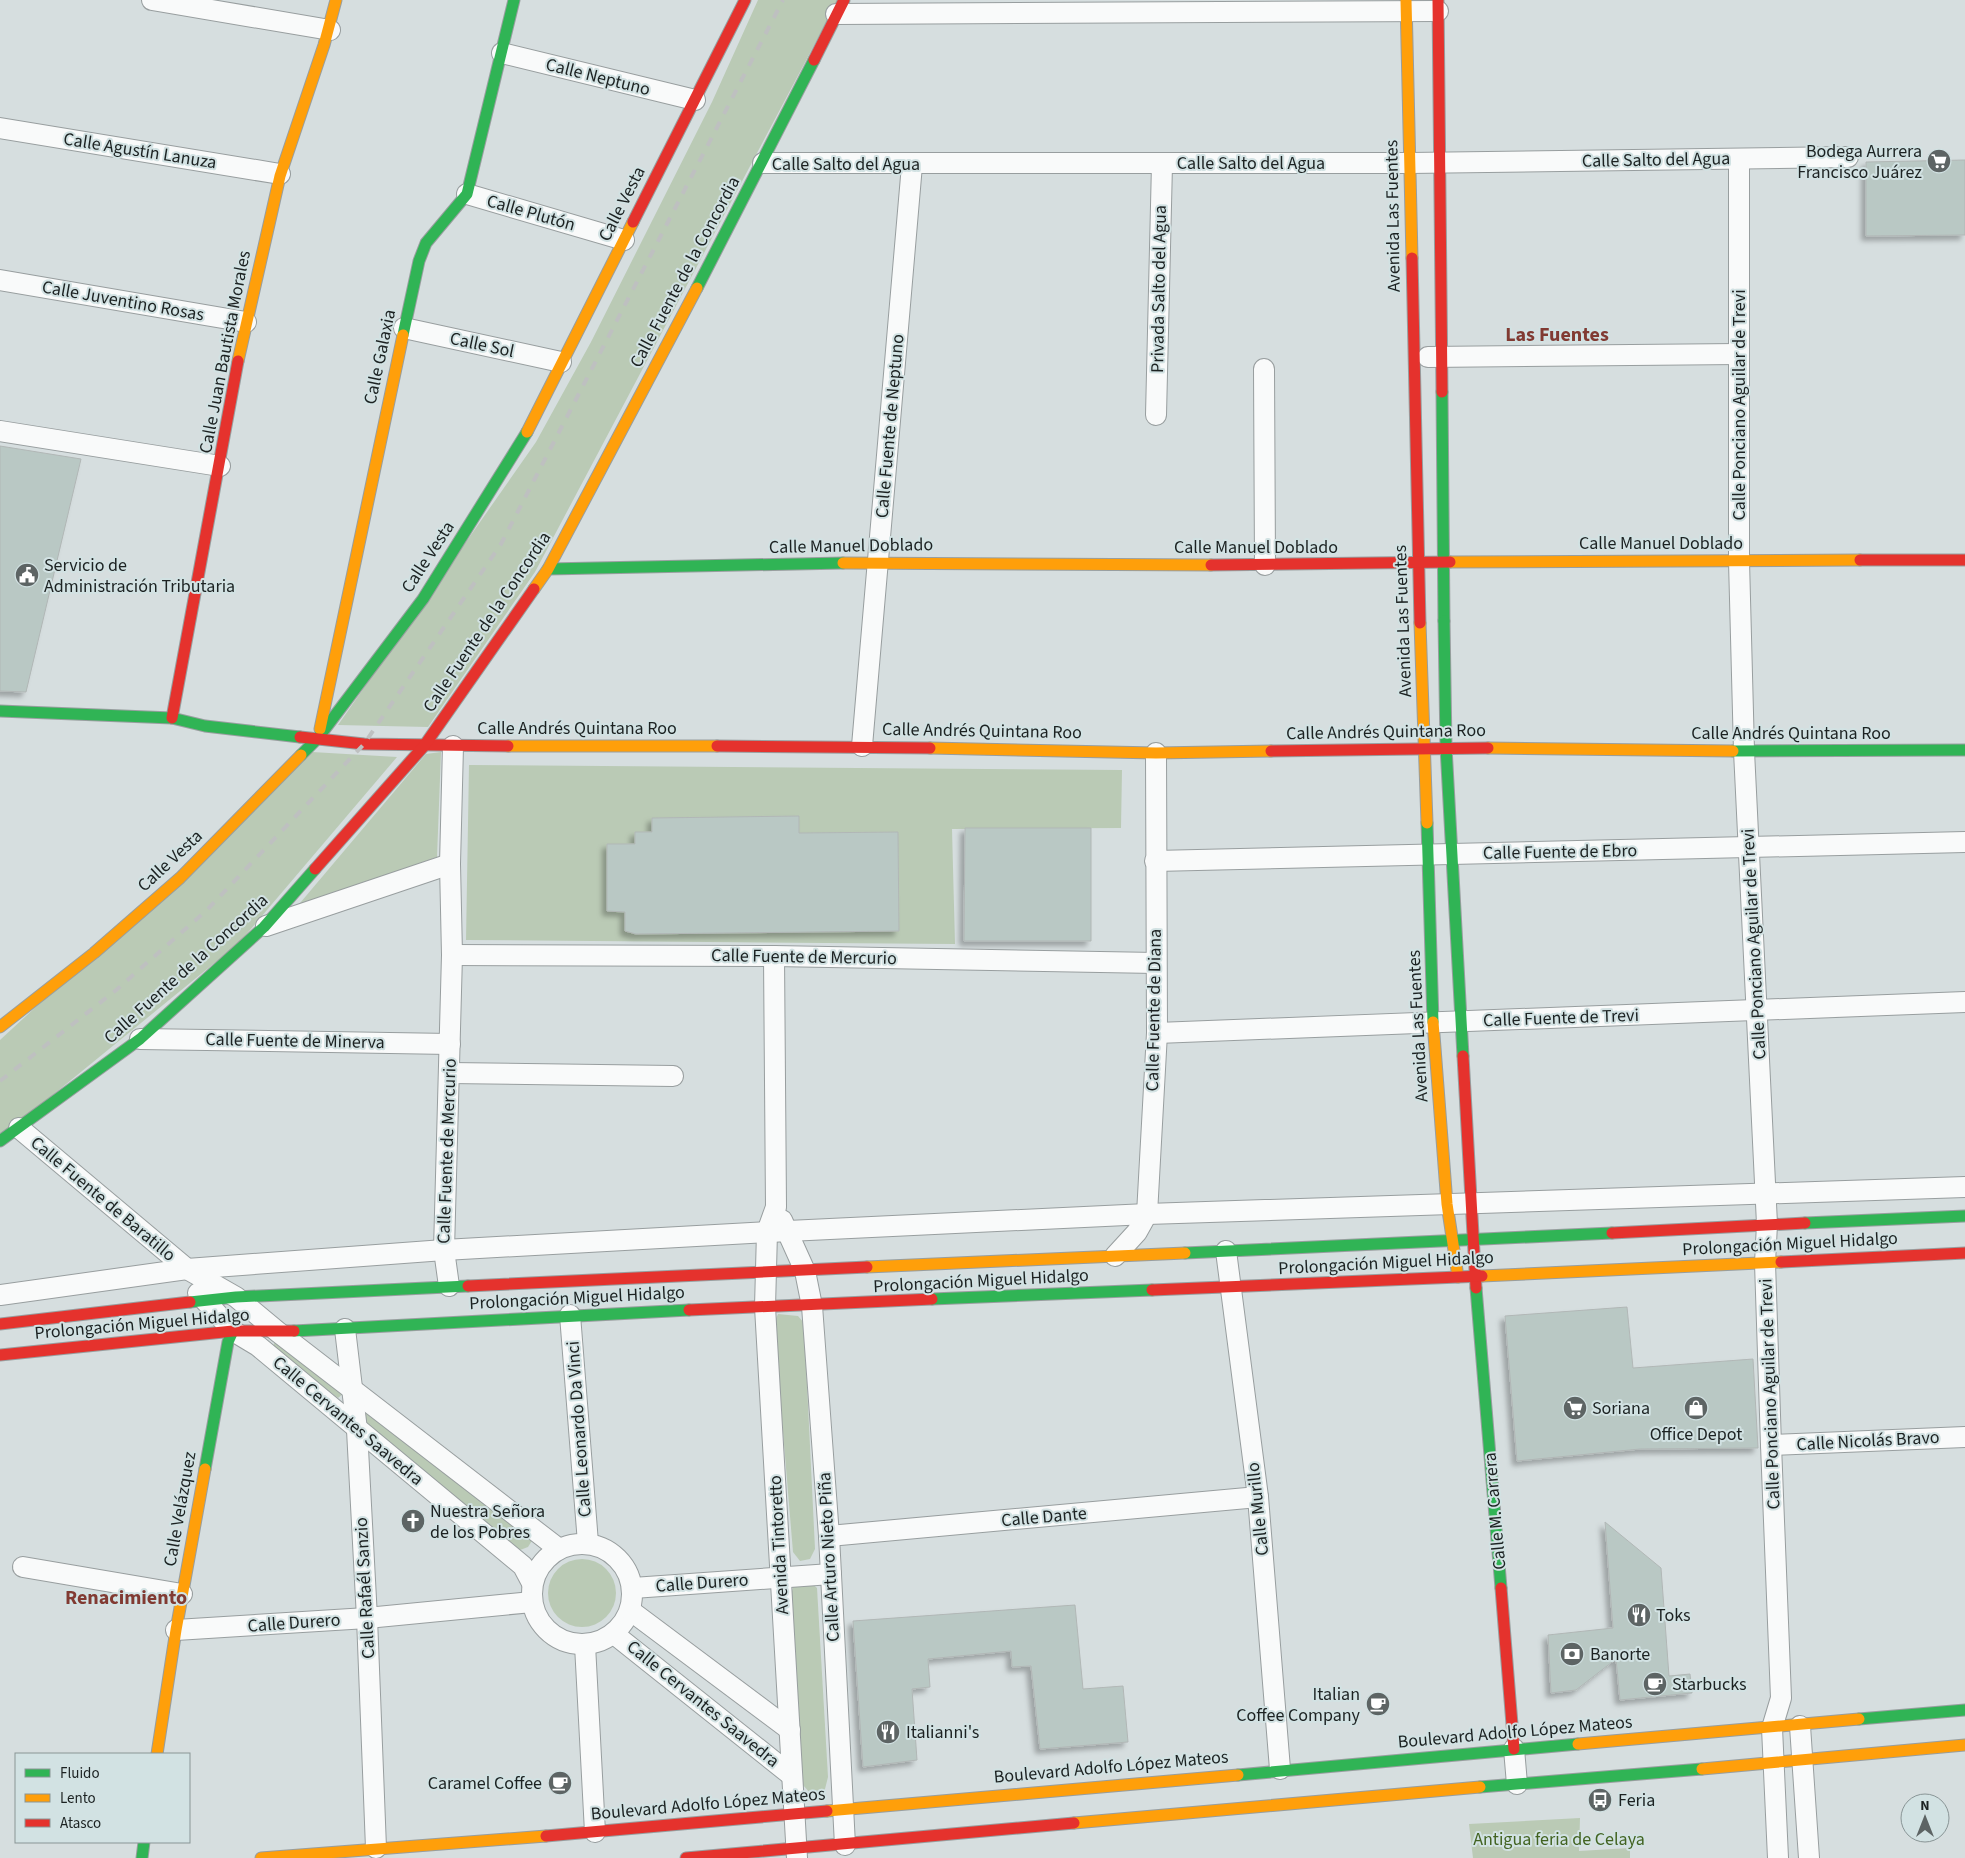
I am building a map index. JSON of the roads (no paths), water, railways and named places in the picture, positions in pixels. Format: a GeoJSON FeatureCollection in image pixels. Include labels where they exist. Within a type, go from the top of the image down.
{"type":"FeatureCollection","features":[{"type":"Feature","properties":{"kind":"main road","name":"Calle Juan Bautista Morales"},"geometry":{"type":"LineString","coordinates":[[172,718],[246,322],[280,174],[330,30],[336,0]]}},
{"type":"Feature","properties":{"kind":"main road","name":"Calle Galaxia"},"geometry":{"type":"LineString","coordinates":[[318,738],[419,261],[426,243],[467,194],[514,0]]}},
{"type":"Feature","properties":{"kind":"main road","name":"Calle Vesta"},"geometry":{"type":"LineString","coordinates":[[0,1027],[94,953],[180,878],[318,738],[423,599],[520,444],[745,0]]}},
{"type":"Feature","properties":{"kind":"main road"},"geometry":{"type":"LineString","coordinates":[[1438,5],[1446,747],[1453,854],[1460,1022],[1474,1239]]}},
{"type":"Feature","properties":{"kind":"main road","name":"Avenida Las Fuentes"},"geometry":{"type":"LineString","coordinates":[[1406,6],[1420,623],[1433,1023],[1451,1240]]}},
{"type":"Feature","properties":{"kind":"main road","name":"Calle Fuente de la Concordia"},"geometry":{"type":"LineString","coordinates":[[0,1141],[140,1038],[264,927],[424,746],[548,570],[763,163],[840,7]]}},
{"type":"Feature","properties":{"kind":"main road","name":"Calle Manuel Doblado"},"geometry":{"type":"LineString","coordinates":[[548,570],[879,562],[1265,565],[1419,562],[1965,560]]}},
{"type":"Feature","properties":{"kind":"main road","name":"Calle Andrés Quintana Roo"},"geometry":{"type":"LineString","coordinates":[[0,710],[172,718],[205,726],[364,744],[424,746],[862,746],[1156,753],[1446,747],[1744,751],[1965,750]]}},
{"type":"Feature","properties":{"kind":"main road","name":"Prolongación Miguel Hidalgo"},"geometry":{"type":"LineString","coordinates":[[0,1324],[236,1297],[1965,1216]]}},
{"type":"Feature","properties":{"kind":"main road","name":"Calle M. Carrera"},"geometry":{"type":"LineString","coordinates":[[1474,1239],[1514,1749]]}},
{"type":"Feature","properties":{"kind":"main road"},"geometry":{"type":"LineString","coordinates":[[1451,1240],[1458,1278]]}},
{"type":"Feature","properties":{"kind":"main road","name":"Prolongación Miguel Hidalgo"},"geometry":{"type":"LineString","coordinates":[[0,1355],[233,1331],[278,1332],[345,1329],[570,1315],[1458,1278],[1965,1253]]}},
{"type":"Feature","properties":{"kind":"main road","name":"Calle Velázquez"},"geometry":{"type":"LineString","coordinates":[[157,1753],[182,1594],[228,1342],[233,1331]]}},
{"type":"Feature","properties":{"kind":"main road","name":"Boulevard Adolfo López Mateos"},"geometry":{"type":"LineString","coordinates":[[261,1858],[595,1832],[1280,1769],[1800,1726],[1965,1710]]}},
{"type":"Feature","properties":{"kind":"main road"},"geometry":{"type":"LineString","coordinates":[[686,1858],[797,1854],[845,1845],[1517,1784],[1803,1761],[1965,1745]]}},
{"type":"Feature","properties":{"kind":"main road"},"geometry":{"type":"LineString","coordinates":[[142,1858],[144,1843]]}},
{"type":"Feature","properties":{"kind":"street"},"geometry":{"type":"LineString","coordinates":[[152,0],[330,30]]}},
{"type":"Feature","properties":{"kind":"street"},"geometry":{"type":"LineString","coordinates":[[840,7],[1438,5]]}},
{"type":"Feature","properties":{"kind":"street","name":"Calle Neptuno"},"geometry":{"type":"LineString","coordinates":[[502,53],[694,100]]}},
{"type":"Feature","properties":{"kind":"street","name":"Calle Agustín Lanuza"},"geometry":{"type":"LineString","coordinates":[[0,128],[280,174]]}},
{"type":"Feature","properties":{"kind":"street"},"geometry":{"type":"LineString","coordinates":[[1739,159],[1848,157]]}},
{"type":"Feature","properties":{"kind":"street","name":"Calle Salto del Agua"},"geometry":{"type":"LineString","coordinates":[[763,163],[1410,163],[1739,159]]}},
{"type":"Feature","properties":{"kind":"street","name":"Calle Ponciano Aguilar de Trevi"},"geometry":{"type":"LineString","coordinates":[[1739,159],[1739,561],[1744,751],[1767,1224],[1766,1263],[1771,1445],[1781,1698],[1772,1728],[1778,1858]]}},
{"type":"Feature","properties":{"kind":"street","name":"Calle Fuente de Neptuno"},"geometry":{"type":"LineString","coordinates":[[862,746],[912,164]]}},
{"type":"Feature","properties":{"kind":"street","name":"Privada Salto del Agua"},"geometry":{"type":"LineString","coordinates":[[1156,415],[1162,164]]}},
{"type":"Feature","properties":{"kind":"street","name":"Calle Plutón"},"geometry":{"type":"LineString","coordinates":[[467,194],[624,240]]}},
{"type":"Feature","properties":{"kind":"street","name":"Calle Juventino Rosas"},"geometry":{"type":"LineString","coordinates":[[0,280],[246,322]]}},
{"type":"Feature","properties":{"kind":"street","name":"Calle Sol"},"geometry":{"type":"LineString","coordinates":[[404,328],[561,362]]}},
{"type":"Feature","properties":{"kind":"street"},"geometry":{"type":"LineString","coordinates":[[1414,357],[1738,354]]}},
{"type":"Feature","properties":{"kind":"street"},"geometry":{"type":"LineString","coordinates":[[1264,369],[1265,565]]}},
{"type":"Feature","properties":{"kind":"street"},"geometry":{"type":"LineString","coordinates":[[0,431],[220,466]]}},
{"type":"Feature","properties":{"kind":"street","name":"Calle Fuente de Mercurio"},"geometry":{"type":"LineString","coordinates":[[449,1286],[444,1250],[452,955],[450,864],[453,746]]}},
{"type":"Feature","properties":{"kind":"street","name":"Calle Fuente de Diana"},"geometry":{"type":"LineString","coordinates":[[1116,1256],[1137,1232],[1147,1214],[1157,1033],[1156,753]]}},
{"type":"Feature","properties":{"kind":"street","name":"Calle Fuente de Ebro"},"geometry":{"type":"LineString","coordinates":[[1155,861],[1965,842]]}},
{"type":"Feature","properties":{"kind":"street"},"geometry":{"type":"LineString","coordinates":[[264,927],[450,864]]}},
{"type":"Feature","properties":{"kind":"street","name":"Calle Fuente de Mercurio"},"geometry":{"type":"LineString","coordinates":[[452,955],[774,956],[1156,963]]}},
{"type":"Feature","properties":{"kind":"street"},"geometry":{"type":"LineString","coordinates":[[774,956],[776,1207],[806,1271]]}},
{"type":"Feature","properties":{"kind":"street","name":"Calle Fuente de Trevi"},"geometry":{"type":"LineString","coordinates":[[1157,1033],[1965,1002]]}},
{"type":"Feature","properties":{"kind":"street","name":"Calle Fuente de Minerva"},"geometry":{"type":"LineString","coordinates":[[140,1038],[450,1044]]}},
{"type":"Feature","properties":{"kind":"street"},"geometry":{"type":"LineString","coordinates":[[449,1073],[673,1076]]}},
{"type":"Feature","properties":{"kind":"street","name":"Calle Fuente de Baratillo"},"geometry":{"type":"LineString","coordinates":[[20,1128],[187,1269],[236,1297]]}},
{"type":"Feature","properties":{"kind":"street"},"geometry":{"type":"LineString","coordinates":[[0,1295],[187,1269],[444,1250],[767,1232],[1147,1214],[1965,1187]]}},
{"type":"Feature","properties":{"kind":"street","name":"Avenida Tintoretto"},"geometry":{"type":"LineString","coordinates":[[776,1207],[767,1232],[765,1307],[797,1854]]}},
{"type":"Feature","properties":{"kind":"street","name":"Calle Murillo"},"geometry":{"type":"LineString","coordinates":[[1226,1251],[1258,1497],[1280,1769]]}},
{"type":"Feature","properties":{"kind":"street","name":"Calle Fuente de Baratillo"},"geometry":{"type":"LineString","coordinates":[[187,1269],[195,1289],[204,1302]]}},
{"type":"Feature","properties":{"kind":"street","name":"Calle Arturo Nieto Piña"},"geometry":{"type":"LineString","coordinates":[[806,1271],[812,1306],[829,1536],[845,1845]]}},
{"type":"Feature","properties":{"kind":"street","name":"Calle Cervantes Saavedra"},"geometry":{"type":"LineString","coordinates":[[236,1297],[352,1390],[559,1549]]}},
{"type":"Feature","properties":{"kind":"street","name":"Calle Cervantes Saavedra"},"geometry":{"type":"LineString","coordinates":[[204,1302],[233,1331],[258,1346],[523,1566],[532,1593]]}},
{"type":"Feature","properties":{"kind":"street","name":"Calle Leonardo Da Vinci"},"geometry":{"type":"LineString","coordinates":[[570,1315],[588,1543]]}},
{"type":"Feature","properties":{"kind":"street","name":"Calle Rafaél Sanzio"},"geometry":{"type":"LineString","coordinates":[[345,1329],[357,1430],[368,1618],[376,1848]]}},
{"type":"Feature","properties":{"kind":"street","name":"Calle Nicolás Bravo"},"geometry":{"type":"LineString","coordinates":[[1771,1445],[1965,1437]]}},
{"type":"Feature","properties":{"kind":"street","name":"Calle Dante"},"geometry":{"type":"LineString","coordinates":[[829,1536],[1258,1497]]}},
{"type":"Feature","properties":{"kind":"street"},"geometry":{"type":"LineString","coordinates":[[588,1543],[608,1550],[622,1562],[633,1588],[630,1611],[626,1621],[614,1634],[602,1641],[585,1645],[565,1642],[550,1633],[538,1619],[532,1593],[545,1559],[559,1549],[570,1545],[588,1543]]}},
{"type":"Feature","properties":{"kind":"street"},"geometry":{"type":"LineString","coordinates":[[23,1567],[182,1594]]}},
{"type":"Feature","properties":{"kind":"street","name":"Calle Durero"},"geometry":{"type":"LineString","coordinates":[[633,1588],[831,1574]]}},
{"type":"Feature","properties":{"kind":"street","name":"Calle Durero"},"geometry":{"type":"LineString","coordinates":[[176,1630],[368,1618],[532,1593]]}},
{"type":"Feature","properties":{"kind":"street","name":"Calle Cervantes Saavedra"},"geometry":{"type":"LineString","coordinates":[[630,1611],[790,1730]]}},
{"type":"Feature","properties":{"kind":"street","name":"Calle Cervantes Saavedra"},"geometry":{"type":"LineString","coordinates":[[614,1634],[791,1775]]}},
{"type":"Feature","properties":{"kind":"street"},"geometry":{"type":"LineString","coordinates":[[585,1645],[595,1832]]}},
{"type":"Feature","properties":{"kind":"street"},"geometry":{"type":"LineString","coordinates":[[1800,1726],[1809,1858]]}},
{"type":"Feature","properties":{"kind":"street","name":"Calle M. Carrera"},"geometry":{"type":"LineString","coordinates":[[1514,1749],[1517,1784]]}},
{"type":"Feature","properties":{"kind":"railway"},"geometry":{"type":"LineString","coordinates":[[0,1081],[115,991],[207,910],[364,744],[501,544],[783,0]]}},
{"type":"Feature","properties":{"kind":"place","name":"Bodega Aurrera Francisco Juárez"},"geometry":{"type":"Point","coordinates":[1939,161]}},
{"type":"Feature","properties":{"kind":"place","name":"Servicio de Administración Tributaria"},"geometry":{"type":"Point","coordinates":[27,575]}},
{"type":"Feature","properties":{"kind":"place","name":"Soriana"},"geometry":{"type":"Point","coordinates":[1575,1408]}},
{"type":"Feature","properties":{"kind":"place","name":"Office Depot"},"geometry":{"type":"Point","coordinates":[1696,1408]}},
{"type":"Feature","properties":{"kind":"place","name":"Nuestra Señora de los Pobres"},"geometry":{"type":"Point","coordinates":[413,1521]}},
{"type":"Feature","properties":{"kind":"place","name":"Toks"},"geometry":{"type":"Point","coordinates":[1639,1615]}},
{"type":"Feature","properties":{"kind":"place","name":"Banorte"},"geometry":{"type":"Point","coordinates":[1572,1654]}},
{"type":"Feature","properties":{"kind":"place","name":"Starbucks"},"geometry":{"type":"Point","coordinates":[1655,1684]}},
{"type":"Feature","properties":{"kind":"place","name":"Italian Coffee Company"},"geometry":{"type":"Point","coordinates":[1378,1704]}},
{"type":"Feature","properties":{"kind":"place","name":"Italianni's"},"geometry":{"type":"Point","coordinates":[888,1732]}},
{"type":"Feature","properties":{"kind":"place","name":"Caramel Coffee"},"geometry":{"type":"Point","coordinates":[560,1783]}},
{"type":"Feature","properties":{"kind":"place","name":"Feria"},"geometry":{"type":"Point","coordinates":[1600,1800]}},
{"type":"Feature","properties":{"kind":"district","name":"Las Fuentes"},"geometry":{"type":"Point","coordinates":[1557,335]}},
{"type":"Feature","properties":{"kind":"district","name":"Renacimiento"},"geometry":{"type":"Point","coordinates":[126,1598]}},
{"type":"Feature","properties":{"kind":"park label","name":"Antigua feria de Celaya"},"geometry":{"type":"Point","coordinates":[1559,1839]}}]}
